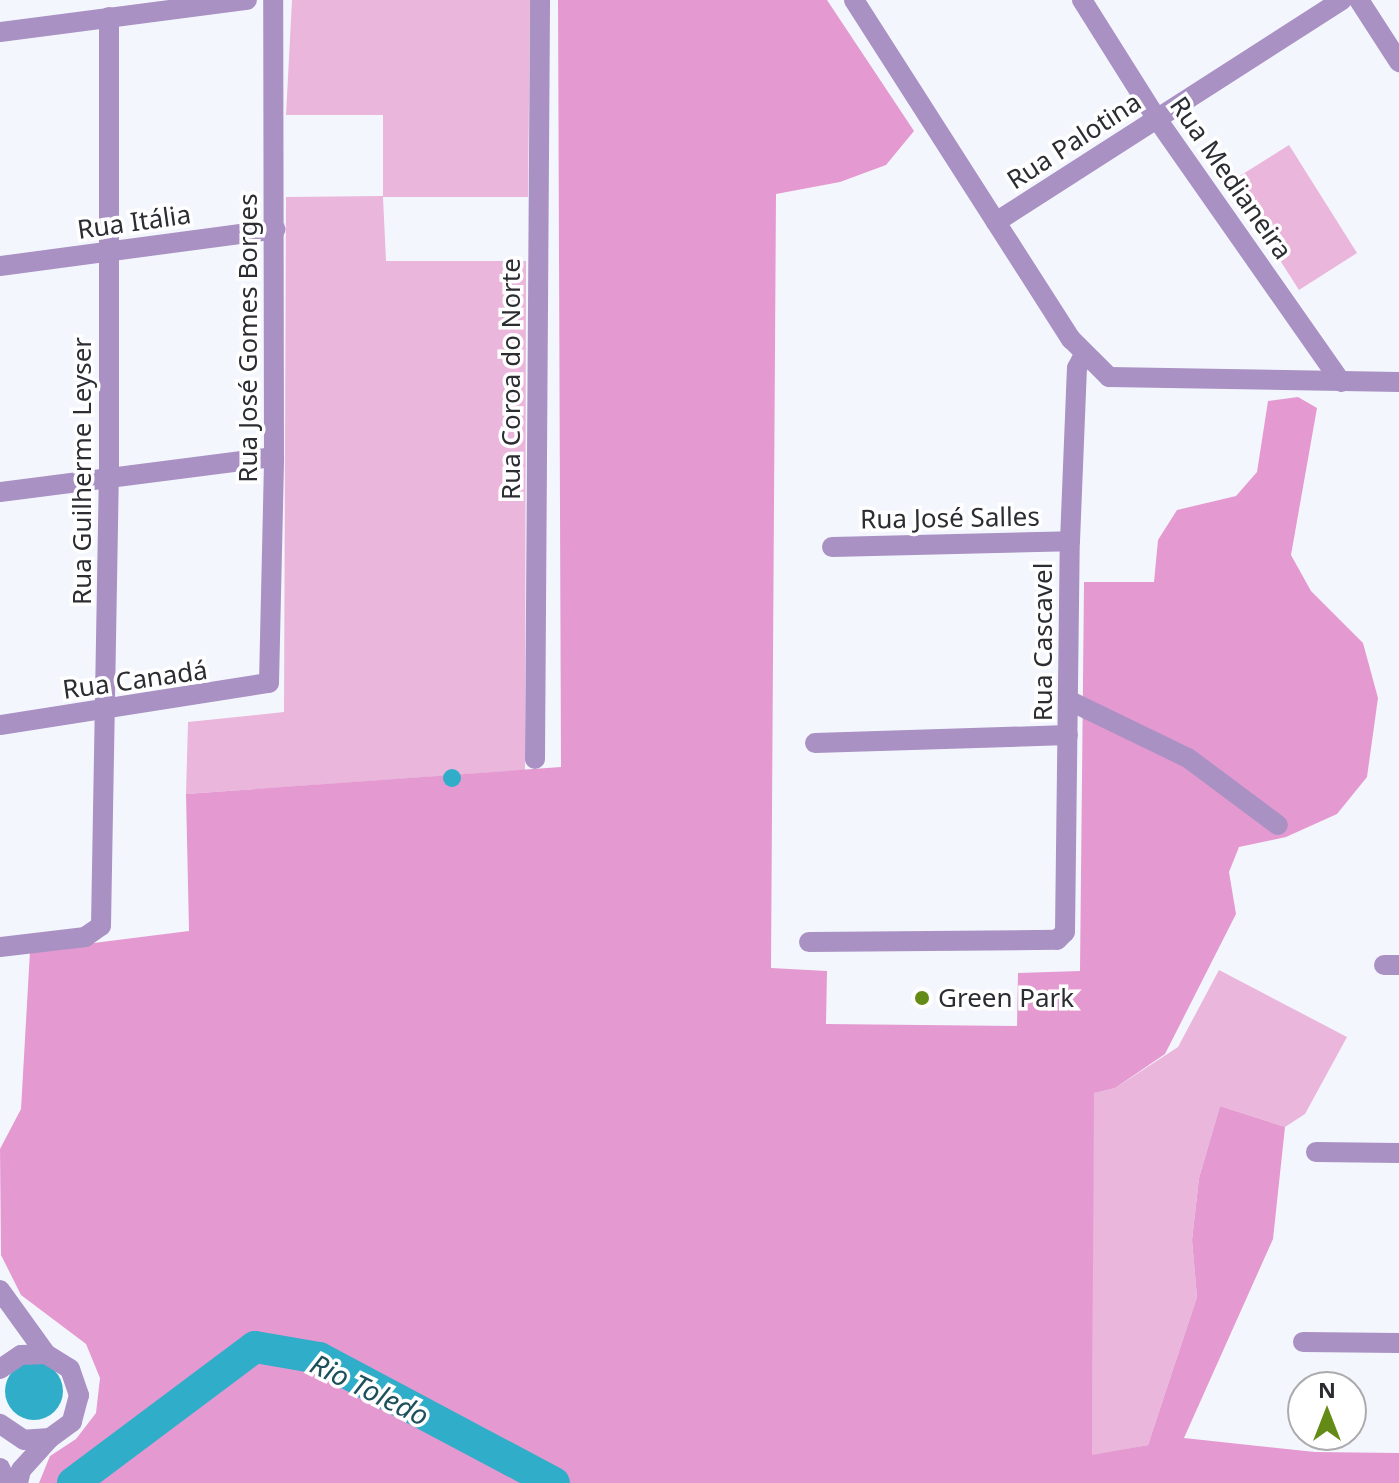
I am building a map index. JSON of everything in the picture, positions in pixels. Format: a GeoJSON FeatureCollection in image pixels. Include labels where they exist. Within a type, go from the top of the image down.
{"type":"FeatureCollection","features":[{"type":"Feature","properties":{"kind":"street"},"geometry":{"type":"LineString","coordinates":[[0,32],[109,17],[156,5],[247,0]]}},
{"type":"Feature","properties":{"kind":"street","name":"Rua José Gomes Borges"},"geometry":{"type":"LineString","coordinates":[[271,675],[276,229],[273,0]]}},
{"type":"Feature","properties":{"kind":"street","name":"Rua Coroa do Norte"},"geometry":{"type":"LineString","coordinates":[[535,759],[540,0]]}},
{"type":"Feature","properties":{"kind":"street"},"geometry":{"type":"LineString","coordinates":[[854,0],[1084,355],[1109,377],[1399,382]]}},
{"type":"Feature","properties":{"kind":"street","name":"Rua Medianeira"},"geometry":{"type":"LineString","coordinates":[[1082,0],[1157,119],[1341,382]]}},
{"type":"Feature","properties":{"kind":"street","name":"Rua Palotina"},"geometry":{"type":"LineString","coordinates":[[996,222],[1342,0]]}},
{"type":"Feature","properties":{"kind":"street"},"geometry":{"type":"LineString","coordinates":[[1359,0],[1399,62]]}},
{"type":"Feature","properties":{"kind":"street","name":"Rua Guilherme Leyser"},"geometry":{"type":"LineString","coordinates":[[0,947],[85,937],[101,926],[109,478],[109,17]]}},
{"type":"Feature","properties":{"kind":"street","name":"Rua Itália"},"geometry":{"type":"LineString","coordinates":[[0,266],[276,229]]}},
{"type":"Feature","properties":{"kind":"street","name":"Rua Cascavel"},"geometry":{"type":"LineString","coordinates":[[809,942],[1057,940],[1065,932],[1070,541],[1077,368],[1084,355]]}},
{"type":"Feature","properties":{"kind":"street"},"geometry":{"type":"LineString","coordinates":[[0,492],[274,457]]}},
{"type":"Feature","properties":{"kind":"street","name":"Rua José Salles"},"geometry":{"type":"LineString","coordinates":[[832,547],[1070,541]]}},
{"type":"Feature","properties":{"kind":"street","name":"Rua Canadá"},"geometry":{"type":"LineString","coordinates":[[0,725],[262,688],[271,675]]}},
{"type":"Feature","properties":{"kind":"street"},"geometry":{"type":"LineString","coordinates":[[1068,700],[1188,758],[1278,825]]}},
{"type":"Feature","properties":{"kind":"street"},"geometry":{"type":"LineString","coordinates":[[815,743],[1068,735]]}},
{"type":"Feature","properties":{"kind":"street"},"geometry":{"type":"LineString","coordinates":[[1316,1152],[1399,1153]]}},
{"type":"Feature","properties":{"kind":"street"},"geometry":{"type":"LineString","coordinates":[[0,1290],[46,1354],[70,1369],[79,1395],[72,1422],[33,1453],[18,1483]]}},
{"type":"Feature","properties":{"kind":"street"},"geometry":{"type":"LineString","coordinates":[[1303,1342],[1399,1343]]}},
{"type":"Feature","properties":{"kind":"street"},"geometry":{"type":"LineString","coordinates":[[0,1369],[21,1355],[46,1354]]}},
{"type":"Feature","properties":{"kind":"street"},"geometry":{"type":"LineString","coordinates":[[0,1424],[24,1440],[50,1438]]}},
{"type":"Feature","properties":{"kind":"street"},"geometry":{"type":"LineString","coordinates":[[0,1468],[7,1483]]}},
{"type":"Feature","properties":{"kind":"shaded area"},"geometry":{"type":"Polygon","coordinates":[[[292,0],[530,0],[528,197],[383,197],[386,261],[526,261],[525,770],[186,794],[188,722],[284,712],[286,197],[383,196],[383,115],[286,115],[292,0]]]}},
{"type":"Feature","properties":{"kind":"shaded area"},"geometry":{"type":"Polygon","coordinates":[[[558,0],[827,0],[914,131],[886,165],[840,182],[776,194],[771,968],[827,971],[826,1024],[1017,1026],[1018,973],[1080,971],[1084,582],[1154,582],[1158,540],[1177,510],[1236,496],[1257,472],[1268,401],[1298,397],[1317,408],[1291,555],[1311,591],[1363,643],[1378,698],[1367,777],[1337,814],[1286,837],[1239,847],[1229,872],[1236,914],[1165,1054],[1115,1088],[1094,1093],[1092,1455],[1148,1445],[1197,1297],[1192,1240],[1199,1178],[1220,1106],[1285,1127],[1273,1239],[1184,1438],[1287,1451],[1399,1453],[1399,1483],[39,1483],[50,1456],[76,1439],[96,1413],[100,1378],[86,1344],[21,1295],[1,1255],[0,1149],[21,1109],[30,951],[189,931],[186,794],[561,767],[558,0]]]}},
{"type":"Feature","properties":{"kind":"shaded area"},"geometry":{"type":"Polygon","coordinates":[[[1289,145],[1357,253],[1299,290],[1230,182],[1289,145]]]}},
{"type":"Feature","properties":{"kind":"shaded area"},"geometry":{"type":"Polygon","coordinates":[[[1219,970],[1347,1037],[1305,1114],[1285,1127],[1220,1106],[1199,1178],[1192,1240],[1197,1297],[1148,1445],[1092,1456],[1093,1093],[1115,1088],[1178,1047],[1219,970]]]}},
{"type":"Feature","properties":{"kind":"water"},"geometry":{"type":"Polygon","coordinates":[[[448,769],[456,769],[461,778],[459,785],[448,787],[443,782],[443,774],[448,769]]]}},
{"type":"Feature","properties":{"kind":"water"},"geometry":{"type":"Polygon","coordinates":[[[34,1362],[45,1364],[54,1371],[61,1380],[61,1402],[54,1411],[45,1418],[34,1420],[23,1418],[14,1411],[7,1402],[5,1391],[7,1380],[14,1371],[23,1364],[34,1362]]]}},
{"type":"Feature","properties":{"kind":"waterway","name":"Rio Toledo"},"geometry":{"type":"LineString","coordinates":[[73,1483],[255,1347],[319,1358],[554,1483]]}},
{"type":"Feature","properties":{"kind":"place","name":"Green Park"},"geometry":{"type":"Point","coordinates":[922,998]}}]}
